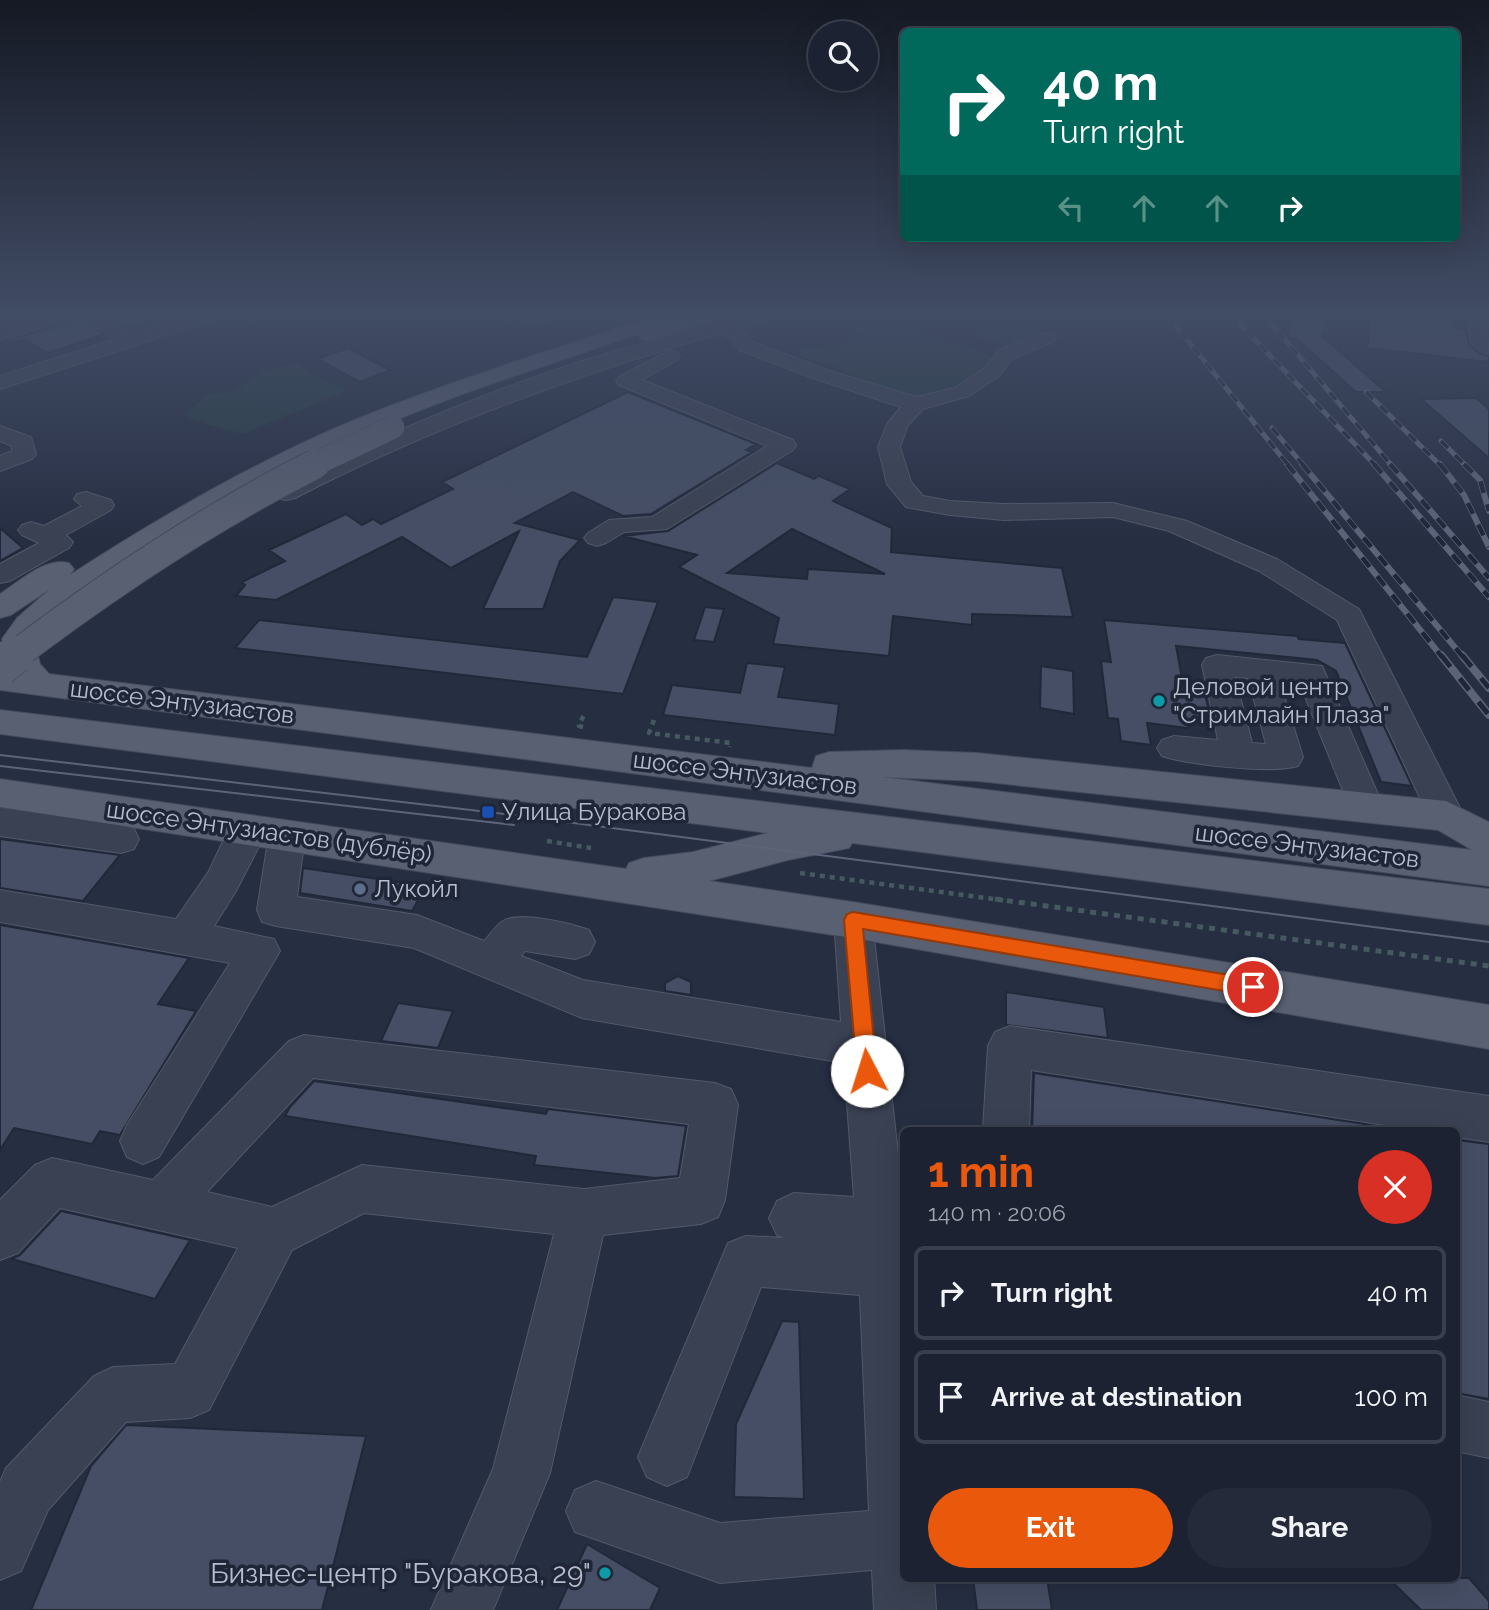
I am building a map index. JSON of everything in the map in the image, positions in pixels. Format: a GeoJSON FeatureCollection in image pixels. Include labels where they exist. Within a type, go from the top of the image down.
{"type":"FeatureCollection","features":[{"type":"Feature","properties":{"kind":"main road"},"geometry":{"type":"LineString","coordinates":[[0,608],[129,524],[227,469],[349,409],[396,391]]}},
{"type":"Feature","properties":{"kind":"main road"},"geometry":{"type":"LineString","coordinates":[[44,685],[24,668],[18,639],[28,623],[52,604],[122,556],[218,497],[283,462],[380,418],[452,391]]}},
{"type":"Feature","properties":{"kind":"main road"},"geometry":{"type":"LineString","coordinates":[[0,667],[78,606],[229,509],[340,450],[483,391]]}},
{"type":"Feature","properties":{"kind":"main road","name":"шоссе Энтузиастов"},"geometry":{"type":"LineString","coordinates":[[0,679],[768,775],[1489,870]]}},
{"type":"Feature","properties":{"kind":"main road","name":"шоссе Энтузиастов"},"geometry":{"type":"LineString","coordinates":[[0,722],[1489,908]]}},
{"type":"Feature","properties":{"kind":"main road"},"geometry":{"type":"LineString","coordinates":[[768,775],[860,763],[904,762],[1011,769],[1127,784],[1446,816],[1489,841]]}},
{"type":"Feature","properties":{"kind":"main road","name":"шоссе Энтузиастов (дублёр)"},"geometry":{"type":"LineString","coordinates":[[0,793],[125,834],[268,832],[585,863]]}},
{"type":"Feature","properties":{"kind":"main road"},"geometry":{"type":"LineString","coordinates":[[585,863],[676,873],[831,837],[918,836]]}},
{"type":"Feature","properties":{"kind":"main road"},"geometry":{"type":"LineString","coordinates":[[585,863],[853,920],[1489,1027]]}},
{"type":"Feature","properties":{"kind":"street"},"geometry":{"type":"LineString","coordinates":[[122,556],[158,562],[178,557],[254,510],[312,480],[435,422],[523,391]]}},
{"type":"Feature","properties":{"kind":"street"},"geometry":{"type":"LineString","coordinates":[[597,538],[618,525],[658,524],[785,445],[651,391]]}},
{"type":"Feature","properties":{"kind":"street"},"geometry":{"type":"LineString","coordinates":[[874,391],[915,404],[963,391]]}},
{"type":"Feature","properties":{"kind":"street"},"geometry":{"type":"LineString","coordinates":[[915,404],[898,424],[889,447],[899,484],[915,502],[1004,512],[1113,510],[1178,526],[1268,565],[1349,615],[1446,816]]}},
{"type":"Feature","properties":{"kind":"street"},"geometry":{"type":"LineString","coordinates":[[0,433],[23,442],[24,454],[0,464]]}},
{"type":"Feature","properties":{"kind":"street"},"geometry":{"type":"LineString","coordinates":[[0,575],[60,541],[38,533],[102,505],[86,499]]}},
{"type":"Feature","properties":{"kind":"street"},"geometry":{"type":"LineString","coordinates":[[1238,754],[1217,665],[1311,673],[1366,808]]}},
{"type":"Feature","properties":{"kind":"street"},"geometry":{"type":"LineString","coordinates":[[1174,748],[1286,757],[1261,671]]}},
{"type":"Feature","properties":{"kind":"street"},"geometry":{"type":"LineString","coordinates":[[0,822],[125,834]]}},
{"type":"Feature","properties":{"kind":"street"},"geometry":{"type":"LineString","coordinates":[[184,938],[223,880],[239,845],[268,832],[276,910],[416,932],[582,999],[865,1046]]}},
{"type":"Feature","properties":{"kind":"street"},"geometry":{"type":"LineString","coordinates":[[0,906],[260,951],[143,1141]]}},
{"type":"Feature","properties":{"kind":"street"},"geometry":{"type":"LineString","coordinates":[[596,1511],[720,1553],[900,1538],[889,1241],[865,1046],[853,920]]}},
{"type":"Feature","properties":{"kind":"street"},"geometry":{"type":"LineString","coordinates":[[491,962],[516,933],[575,942]]}},
{"type":"Feature","properties":{"kind":"street"},"geometry":{"type":"LineString","coordinates":[[1006,1127],[1010,1046],[1489,1119]]}},
{"type":"Feature","properties":{"kind":"street"},"geometry":{"type":"LineString","coordinates":[[0,1550],[27,1489],[113,1395],[190,1391],[274,1232],[362,1189],[584,1213],[701,1200],[715,1105],[304,1056],[161,1207]]}},
{"type":"Feature","properties":{"kind":"street"},"geometry":{"type":"LineString","coordinates":[[0,1235],[52,1182],[274,1232]]}},
{"type":"Feature","properties":{"kind":"street"},"geometry":{"type":"LineString","coordinates":[[463,1610],[521,1473],[584,1213]]}},
{"type":"Feature","properties":{"kind":"street"},"geometry":{"type":"LineString","coordinates":[[794,1218],[889,1241]]}},
{"type":"Feature","properties":{"kind":"street"},"geometry":{"type":"LineString","coordinates":[[667,1457],[746,1261],[889,1241]]}},
{"type":"Feature","properties":{"kind":"street"},"geometry":{"type":"LineString","coordinates":[[1460,1424],[1489,1430]]}},
{"type":"Feature","properties":{"kind":"street"},"geometry":{"type":"LineString","coordinates":[[903,1582],[905,1610]]}},
{"type":"Feature","properties":{"kind":"path"},"geometry":{"type":"LineString","coordinates":[[585,712],[579,726],[588,727]]}},
{"type":"Feature","properties":{"kind":"path"},"geometry":{"type":"LineString","coordinates":[[653,720],[649,733],[656,733]]}},
{"type":"Feature","properties":{"kind":"path"},"geometry":{"type":"LineString","coordinates":[[547,841],[585,863]]}},
{"type":"Feature","properties":{"kind":"path"},"geometry":{"type":"LineString","coordinates":[[800,873],[1489,966]]}},
{"type":"Feature","properties":{"kind":"shaded area"},"geometry":{"type":"Polygon","coordinates":[[[345,391],[243,434],[204,424],[185,414],[210,393],[345,391]]]}},
{"type":"Feature","properties":{"kind":"shaded area"},"geometry":{"type":"Polygon","coordinates":[[[892,391],[958,391],[921,400],[892,391]]]}},
{"type":"Feature","properties":{"kind":"building"},"geometry":{"type":"Polygon","coordinates":[[[628,392],[756,444],[746,450],[752,452],[651,514],[623,516],[573,492],[515,523],[580,540],[560,561],[543,609],[483,609],[519,531],[451,568],[402,537],[276,600],[236,596],[245,585],[242,582],[285,561],[269,550],[346,514],[362,525],[373,519],[381,524],[453,489],[442,482],[628,392]]]}},
{"type":"Feature","properties":{"kind":"building"},"geometry":{"type":"Polygon","coordinates":[[[1476,398],[1489,409],[1489,458],[1421,399],[1476,398]]]}},
{"type":"Feature","properties":{"kind":"building"},"geometry":{"type":"Polygon","coordinates":[[[777,463],[814,479],[819,476],[850,489],[833,501],[892,528],[891,552],[1062,568],[1073,617],[972,614],[972,625],[893,616],[889,656],[773,644],[779,618],[679,567],[697,555],[623,536],[668,531],[777,463]],[[792,529],[727,573],[807,579],[808,569],[885,574],[792,529]]]}},
{"type":"Feature","properties":{"kind":"building"},"geometry":{"type":"Polygon","coordinates":[[[0,528],[23,548],[0,561],[0,528]]]}},
{"type":"Feature","properties":{"kind":"building"},"geometry":{"type":"Polygon","coordinates":[[[613,597],[658,602],[623,694],[235,648],[259,620],[587,657],[613,597]]]}},
{"type":"Feature","properties":{"kind":"building"},"geometry":{"type":"Polygon","coordinates":[[[705,607],[724,609],[714,642],[694,640],[705,607]]]}},
{"type":"Feature","properties":{"kind":"building","name":"Деловой центр \"Стримлайн Плаза\""},"geometry":{"type":"Polygon","coordinates":[[[1104,620],[1297,636],[1299,639],[1345,643],[1412,786],[1381,782],[1336,671],[1317,660],[1176,646],[1184,689],[1205,694],[1210,715],[1187,728],[1147,723],[1151,745],[1121,741],[1118,719],[1108,718],[1101,661],[1111,662],[1104,620]]]}},
{"type":"Feature","properties":{"kind":"building"},"geometry":{"type":"Polygon","coordinates":[[[747,663],[785,667],[778,697],[839,704],[835,735],[663,715],[672,685],[740,693],[747,663]]]}},
{"type":"Feature","properties":{"kind":"building"},"geometry":{"type":"Polygon","coordinates":[[[1041,666],[1073,671],[1074,714],[1040,708],[1041,666]]]}},
{"type":"Feature","properties":{"kind":"building"},"geometry":{"type":"Polygon","coordinates":[[[0,839],[120,855],[83,901],[0,888],[0,839]]]}},
{"type":"Feature","properties":{"kind":"building","name":"Лукойл"},"geometry":{"type":"Polygon","coordinates":[[[303,868],[426,886],[412,911],[300,893],[303,868]]]}},
{"type":"Feature","properties":{"kind":"building"},"geometry":{"type":"Polygon","coordinates":[[[0,925],[189,958],[158,1004],[196,1011],[120,1135],[100,1131],[92,1144],[14,1128],[0,1150],[0,925]]]}},
{"type":"Feature","properties":{"kind":"building"},"geometry":{"type":"Polygon","coordinates":[[[678,976],[691,982],[691,995],[665,991],[665,983],[678,976]]]}},
{"type":"Feature","properties":{"kind":"building"},"geometry":{"type":"Polygon","coordinates":[[[1006,992],[1104,1007],[1108,1038],[1006,1025],[1006,992]]]}},
{"type":"Feature","properties":{"kind":"building"},"geometry":{"type":"Polygon","coordinates":[[[398,1003],[453,1011],[438,1048],[381,1041],[398,1003]]]}},
{"type":"Feature","properties":{"kind":"building"},"geometry":{"type":"Polygon","coordinates":[[[1034,1073],[1371,1125],[1371,1127],[1032,1127],[1034,1073]]]}},
{"type":"Feature","properties":{"kind":"building"},"geometry":{"type":"Polygon","coordinates":[[[314,1081],[546,1114],[548,1109],[686,1126],[678,1176],[655,1178],[534,1165],[536,1156],[285,1116],[314,1081]]]}},
{"type":"Feature","properties":{"kind":"building"},"geometry":{"type":"Polygon","coordinates":[[[1460,1140],[1489,1144],[1489,1399],[1460,1394],[1460,1140]]]}},
{"type":"Feature","properties":{"kind":"building"},"geometry":{"type":"Polygon","coordinates":[[[61,1211],[190,1240],[155,1299],[12,1259],[20,1255],[61,1211]]]}},
{"type":"Feature","properties":{"kind":"building"},"geometry":{"type":"Polygon","coordinates":[[[782,1321],[799,1322],[804,1499],[734,1497],[736,1424],[782,1321]]]}},
{"type":"Feature","properties":{"kind":"building"},"geometry":{"type":"Polygon","coordinates":[[[126,1425],[366,1436],[322,1610],[31,1610],[91,1466],[126,1425]]]}},
{"type":"Feature","properties":{"kind":"building","name":"Бизнес-центр \"Буракова, 29\""},"geometry":{"type":"Polygon","coordinates":[[[587,1544],[660,1588],[650,1610],[557,1610],[587,1544]]]}},
{"type":"Feature","properties":{"kind":"building"},"geometry":{"type":"Polygon","coordinates":[[[1460,1578],[1469,1578],[1489,1601],[1489,1610],[1421,1610],[1392,1582],[1460,1582],[1460,1578]]]}},
{"type":"Feature","properties":{"kind":"building"},"geometry":{"type":"Polygon","coordinates":[[[974,1582],[1048,1582],[1052,1610],[977,1610],[974,1582]]]}},
{"type":"Feature","properties":{"kind":"tram line"},"geometry":{"type":"LineString","coordinates":[[0,755],[488,812],[1489,942]]}},
{"type":"Feature","properties":{"kind":"tram line"},"geometry":{"type":"LineString","coordinates":[[0,766],[514,825]]}},
{"type":"Feature","properties":{"kind":"railway"},"geometry":{"type":"LineString","coordinates":[[1229,391],[1289,466]]}},
{"type":"Feature","properties":{"kind":"railway"},"geometry":{"type":"LineString","coordinates":[[1304,391],[1376,466]]}},
{"type":"Feature","properties":{"kind":"railway"},"geometry":{"type":"LineString","coordinates":[[1329,391],[1392,466]]}},
{"type":"Feature","properties":{"kind":"railway"},"geometry":{"type":"LineString","coordinates":[[1366,392],[1441,466]]}},
{"type":"Feature","properties":{"kind":"railway"},"geometry":{"type":"LineString","coordinates":[[1272,428],[1304,466]]}},
{"type":"Feature","properties":{"kind":"railway"},"geometry":{"type":"LineString","coordinates":[[1441,441],[1480,480],[1489,511]]}},
{"type":"Feature","properties":{"kind":"railway"},"geometry":{"type":"LineString","coordinates":[[1287,464],[1442,657]]}},
{"type":"Feature","properties":{"kind":"railway"},"geometry":{"type":"LineString","coordinates":[[1302,464],[1463,657]]}},
{"type":"Feature","properties":{"kind":"railway"},"geometry":{"type":"LineString","coordinates":[[1374,464],[1489,597]]}},
{"type":"Feature","properties":{"kind":"railway"},"geometry":{"type":"LineString","coordinates":[[1390,464],[1489,578]]}},
{"type":"Feature","properties":{"kind":"railway"},"geometry":{"type":"LineString","coordinates":[[1440,464],[1464,495],[1489,547]]}},
{"type":"Feature","properties":{"kind":"railway"},"geometry":{"type":"LineString","coordinates":[[1441,655],[1489,715]]}},
{"type":"Feature","properties":{"kind":"railway"},"geometry":{"type":"LineString","coordinates":[[1462,655],[1489,688]]}},
{"type":"Feature","properties":{"kind":"place","name":"Деловой центр \"Стримлайн Плаза\""},"geometry":{"type":"Point","coordinates":[1159,701]}},
{"type":"Feature","properties":{"kind":"place","name":"Улица Буракова"},"geometry":{"type":"Point","coordinates":[488,812]}},
{"type":"Feature","properties":{"kind":"place","name":"Лукойл"},"geometry":{"type":"Point","coordinates":[360,889]}},
{"type":"Feature","properties":{"kind":"place","name":"Бизнес-центр \"Буракова, 29\""},"geometry":{"type":"Point","coordinates":[605,1573]}},
{"type":"Feature","properties":{"kind":"route"},"geometry":{"type":"LineString","coordinates":[[867,1071],[853,920],[1253,987]]}}]}
